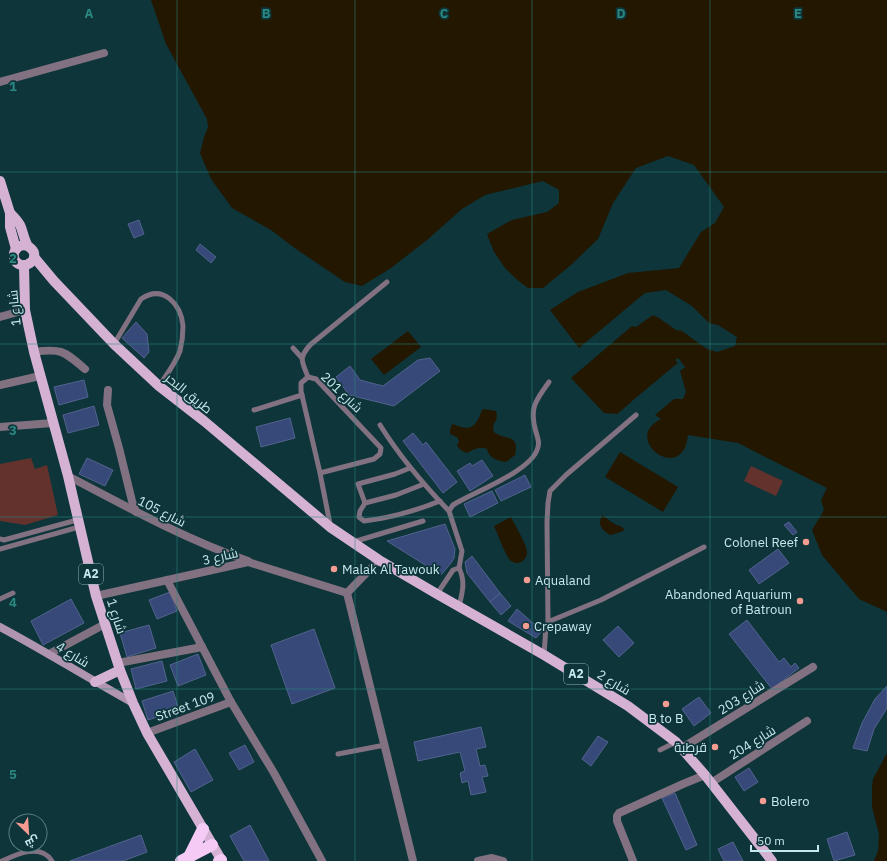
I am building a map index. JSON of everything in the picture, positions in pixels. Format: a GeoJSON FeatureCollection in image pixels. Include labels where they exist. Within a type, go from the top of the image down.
{"type":"FeatureCollection","features":[{"type":"Feature","properties":{"kind":"highway"},"geometry":{"type":"LineString","coordinates":[[185,859],[203,829]]}},
{"type":"Feature","properties":{"kind":"highway"},"geometry":{"type":"LineString","coordinates":[[185,859],[212,845]]}},
{"type":"Feature","properties":{"kind":"main road","name":"A2"},"geometry":{"type":"LineString","coordinates":[[0,181],[10,213],[10,227],[16,249],[14,255],[16,262],[24,265]]}},
{"type":"Feature","properties":{"kind":"main road","name":"A2"},"geometry":{"type":"LineString","coordinates":[[10,213],[20,224],[28,246],[33,250],[34,257]]}},
{"type":"Feature","properties":{"kind":"main road"},"geometry":{"type":"LineString","coordinates":[[16,249],[21,245],[28,246]]}},
{"type":"Feature","properties":{"kind":"main road"},"geometry":{"type":"LineString","coordinates":[[24,265],[31,263],[34,257]]}},
{"type":"Feature","properties":{"kind":"main road","name":"طريق البحر"},"geometry":{"type":"LineString","coordinates":[[34,257],[54,281],[114,344],[159,386],[204,421],[341,535]]}},
{"type":"Feature","properties":{"kind":"main road","name":"شارع 1"},"geometry":{"type":"LineString","coordinates":[[24,265],[25,310],[34,352],[68,476],[96,596],[119,667],[147,733],[221,861]]}},
{"type":"Feature","properties":{"kind":"main road","name":"شارع 2"},"geometry":{"type":"LineString","coordinates":[[341,535],[379,560],[544,655],[628,706],[679,745],[708,779],[772,861]]}},
{"type":"Feature","properties":{"kind":"main road","name":"شارع 4"},"geometry":{"type":"LineString","coordinates":[[0,626],[133,703]]}},
{"type":"Feature","properties":{"kind":"main road"},"geometry":{"type":"LineString","coordinates":[[95,682],[119,667]]}},
{"type":"Feature","properties":{"kind":"street"},"geometry":{"type":"LineString","coordinates":[[0,82],[104,53]]}},
{"type":"Feature","properties":{"kind":"street"},"geometry":{"type":"LineString","coordinates":[[0,317],[25,310]]}},
{"type":"Feature","properties":{"kind":"street"},"geometry":{"type":"LineString","coordinates":[[34,352],[58,350],[71,356],[85,369]]}},
{"type":"Feature","properties":{"kind":"street"},"geometry":{"type":"LineString","coordinates":[[0,386],[40,376]]}},
{"type":"Feature","properties":{"kind":"street"},"geometry":{"type":"LineString","coordinates":[[108,390],[107,405],[136,512]]}},
{"type":"Feature","properties":{"kind":"street"},"geometry":{"type":"LineString","coordinates":[[0,428],[53,423]]}},
{"type":"Feature","properties":{"kind":"street","name":"شارع 105"},"geometry":{"type":"LineString","coordinates":[[68,476],[182,535],[248,562]]}},
{"type":"Feature","properties":{"kind":"street"},"geometry":{"type":"LineString","coordinates":[[379,560],[347,593],[413,861]]}},
{"type":"Feature","properties":{"kind":"street","name":"شارع 3"},"geometry":{"type":"LineString","coordinates":[[96,596],[248,562],[347,593]]}},
{"type":"Feature","properties":{"kind":"street"},"geometry":{"type":"LineString","coordinates":[[167,580],[231,702],[274,773],[322,861]]}},
{"type":"Feature","properties":{"kind":"street"},"geometry":{"type":"LineString","coordinates":[[49,654],[105,624]]}},
{"type":"Feature","properties":{"kind":"street"},"geometry":{"type":"LineString","coordinates":[[119,667],[202,647]]}},
{"type":"Feature","properties":{"kind":"street","name":"شارع 203"},"geometry":{"type":"LineString","coordinates":[[679,745],[813,667]]}},
{"type":"Feature","properties":{"kind":"street","name":"Street 109"},"geometry":{"type":"LineString","coordinates":[[147,733],[231,702]]}},
{"type":"Feature","properties":{"kind":"street","name":"شارع 204"},"geometry":{"type":"LineString","coordinates":[[633,861],[617,821],[617,816],[619,813],[682,784],[708,779],[807,722]]}},
{"type":"Feature","properties":{"kind":"street"},"geometry":{"type":"LineString","coordinates":[[478,861],[492,858],[503,861]]}},
{"type":"Feature","properties":{"kind":"lane"},"geometry":{"type":"LineString","coordinates":[[302,358],[303,354],[310,345],[387,282]]}},
{"type":"Feature","properties":{"kind":"lane"},"geometry":{"type":"LineString","coordinates":[[114,344],[141,299],[146,296],[160,294],[166,296],[174,302],[179,310],[183,325],[183,335],[180,350],[174,365],[159,386]]}},
{"type":"Feature","properties":{"kind":"lane"},"geometry":{"type":"LineString","coordinates":[[293,348],[302,358],[308,377]]}},
{"type":"Feature","properties":{"kind":"lane","name":"شارع 201"},"geometry":{"type":"LineString","coordinates":[[320,473],[374,459],[380,454],[381,448],[316,379],[308,377],[301,383],[302,395],[320,473],[330,527]]}},
{"type":"Feature","properties":{"kind":"lane"},"geometry":{"type":"LineString","coordinates":[[450,511],[453,505],[514,473],[531,460],[539,446],[533,421],[533,410],[537,399],[549,382]]}},
{"type":"Feature","properties":{"kind":"lane"},"geometry":{"type":"LineString","coordinates":[[254,410],[302,395]]}},
{"type":"Feature","properties":{"kind":"lane"},"geometry":{"type":"LineString","coordinates":[[544,655],[546,626],[548,622],[547,522],[550,491],[566,475],[636,415]]}},
{"type":"Feature","properties":{"kind":"lane"},"geometry":{"type":"LineString","coordinates":[[380,425],[410,468],[450,511],[462,551],[459,568],[463,576],[464,584],[459,607]]}},
{"type":"Feature","properties":{"kind":"lane"},"geometry":{"type":"LineString","coordinates":[[365,503],[358,484],[395,474],[410,468]]}},
{"type":"Feature","properties":{"kind":"lane"},"geometry":{"type":"LineString","coordinates":[[424,484],[396,495],[365,503],[360,511],[359,517],[364,521],[403,513],[440,501]]}},
{"type":"Feature","properties":{"kind":"lane"},"geometry":{"type":"LineString","coordinates":[[352,542],[423,521]]}},
{"type":"Feature","properties":{"kind":"lane"},"geometry":{"type":"LineString","coordinates":[[0,539],[4,540],[78,523]]}},
{"type":"Feature","properties":{"kind":"lane"},"geometry":{"type":"LineString","coordinates":[[0,549],[78,523]]}},
{"type":"Feature","properties":{"kind":"lane"},"geometry":{"type":"LineString","coordinates":[[548,622],[601,600],[704,547]]}},
{"type":"Feature","properties":{"kind":"lane"},"geometry":{"type":"LineString","coordinates":[[437,594],[453,570],[459,568]]}},
{"type":"Feature","properties":{"kind":"lane"},"geometry":{"type":"LineString","coordinates":[[0,599],[13,593]]}},
{"type":"Feature","properties":{"kind":"lane"},"geometry":{"type":"LineString","coordinates":[[338,754],[385,745]]}},
{"type":"Feature","properties":{"kind":"lane"},"geometry":{"type":"LineString","coordinates":[[660,750],[679,745]]}},
{"type":"Feature","properties":{"kind":"lane"},"geometry":{"type":"LineString","coordinates":[[2,861],[33,851],[46,855],[52,861]]}},
{"type":"Feature","properties":{"kind":"shaded area"},"geometry":{"type":"Polygon","coordinates":[[[151,0],[887,0],[887,612],[859,599],[822,555],[812,530],[824,510],[821,500],[827,488],[738,443],[688,435],[684,450],[676,457],[666,458],[657,454],[650,446],[647,437],[650,428],[661,419],[655,415],[674,399],[683,399],[686,392],[680,371],[685,367],[678,358],[678,363],[617,414],[604,413],[571,378],[632,326],[636,327],[653,315],[676,330],[682,331],[707,349],[717,352],[735,346],[737,337],[718,325],[709,323],[692,306],[666,290],[645,293],[579,348],[550,310],[578,292],[628,273],[679,268],[701,232],[715,223],[724,207],[694,165],[668,156],[636,168],[613,203],[598,239],[571,265],[543,288],[528,288],[515,278],[505,268],[494,252],[487,234],[512,220],[547,212],[559,203],[559,190],[543,181],[485,195],[462,209],[427,240],[391,268],[362,286],[345,282],[271,230],[232,208],[211,179],[200,153],[208,127],[207,119],[166,44],[151,0]]]}},
{"type":"Feature","properties":{"kind":"shaded area"},"geometry":{"type":"Polygon","coordinates":[[[408,331],[421,347],[384,375],[371,359],[408,331]]]}},
{"type":"Feature","properties":{"kind":"shaded area"},"geometry":{"type":"Polygon","coordinates":[[[483,409],[496,411],[497,415],[493,426],[494,432],[498,435],[513,440],[515,443],[515,455],[506,462],[494,458],[490,455],[487,449],[484,448],[477,448],[467,453],[462,451],[457,446],[459,441],[457,437],[450,434],[452,424],[466,428],[472,427],[478,420],[483,409]]]}},
{"type":"Feature","properties":{"kind":"shaded area"},"geometry":{"type":"Polygon","coordinates":[[[620,452],[678,487],[663,512],[605,477],[620,452]]]}},
{"type":"Feature","properties":{"kind":"shaded area"},"geometry":{"type":"Polygon","coordinates":[[[31,458],[35,469],[47,465],[58,515],[25,525],[0,521],[0,464],[31,458]]]}},
{"type":"Feature","properties":{"kind":"shaded area"},"geometry":{"type":"Polygon","coordinates":[[[751,466],[783,481],[776,496],[744,481],[751,466]]]}},
{"type":"Feature","properties":{"kind":"shaded area"},"geometry":{"type":"Polygon","coordinates":[[[602,515],[625,530],[610,535],[601,527],[600,522],[602,515]]]}},
{"type":"Feature","properties":{"kind":"shaded area"},"geometry":{"type":"Polygon","coordinates":[[[511,517],[523,539],[527,552],[525,558],[518,563],[513,562],[508,557],[494,526],[511,517]]]}},
{"type":"Feature","properties":{"kind":"shaded area"},"geometry":{"type":"Polygon","coordinates":[[[887,753],[887,861],[874,861],[878,851],[879,834],[872,807],[873,779],[887,753]]]}},
{"type":"Feature","properties":{"kind":"pier"},"geometry":{"type":"Polygon","coordinates":[[[678,358],[685,367],[678,372],[682,366],[680,363],[633,403],[632,401],[678,363],[675,360],[678,358]]]}},
{"type":"Feature","properties":{"kind":"building"},"geometry":{"type":"Polygon","coordinates":[[[139,220],[144,234],[134,238],[128,224],[139,220]]]}},
{"type":"Feature","properties":{"kind":"building"},"geometry":{"type":"Polygon","coordinates":[[[200,244],[216,257],[211,263],[196,250],[200,244]]]}},
{"type":"Feature","properties":{"kind":"building"},"geometry":{"type":"Polygon","coordinates":[[[136,322],[147,334],[149,352],[144,358],[122,338],[136,322]]]}},
{"type":"Feature","properties":{"kind":"building"},"geometry":{"type":"Polygon","coordinates":[[[430,358],[440,371],[394,406],[349,395],[336,377],[350,366],[360,380],[383,386],[418,360],[430,358]]]}},
{"type":"Feature","properties":{"kind":"building"},"geometry":{"type":"Polygon","coordinates":[[[84,380],[88,397],[59,405],[54,387],[84,380]]]}},
{"type":"Feature","properties":{"kind":"building"},"geometry":{"type":"Polygon","coordinates":[[[94,406],[99,425],[68,433],[63,415],[94,406]]]}},
{"type":"Feature","properties":{"kind":"building"},"geometry":{"type":"Polygon","coordinates":[[[290,418],[295,438],[261,447],[256,427],[290,418]]]}},
{"type":"Feature","properties":{"kind":"building"},"geometry":{"type":"Polygon","coordinates":[[[413,433],[423,445],[426,442],[457,482],[443,493],[403,441],[413,433]]]}},
{"type":"Feature","properties":{"kind":"building"},"geometry":{"type":"Polygon","coordinates":[[[87,458],[113,470],[105,486],[79,474],[87,458]]]}},
{"type":"Feature","properties":{"kind":"building"},"geometry":{"type":"Polygon","coordinates":[[[482,460],[493,476],[470,491],[457,471],[470,463],[472,466],[482,460]]]}},
{"type":"Feature","properties":{"kind":"building"},"geometry":{"type":"Polygon","coordinates":[[[525,475],[531,487],[501,501],[495,490],[525,475]]]}},
{"type":"Feature","properties":{"kind":"building"},"geometry":{"type":"Polygon","coordinates":[[[492,491],[498,503],[470,517],[464,504],[492,491]]]}},
{"type":"Feature","properties":{"kind":"building"},"geometry":{"type":"Polygon","coordinates":[[[789,522],[797,532],[793,535],[784,525],[789,522]]]}},
{"type":"Feature","properties":{"kind":"building"},"geometry":{"type":"Polygon","coordinates":[[[445,524],[455,549],[454,558],[441,575],[387,541],[445,524]]]}},
{"type":"Feature","properties":{"kind":"building"},"geometry":{"type":"Polygon","coordinates":[[[778,549],[789,563],[759,584],[749,570],[778,549]]]}},
{"type":"Feature","properties":{"kind":"building"},"geometry":{"type":"Polygon","coordinates":[[[472,556],[500,593],[490,602],[467,573],[465,562],[472,556]]]}},
{"type":"Feature","properties":{"kind":"building"},"geometry":{"type":"Polygon","coordinates":[[[170,592],[177,611],[157,619],[149,600],[170,592]]]}},
{"type":"Feature","properties":{"kind":"building"},"geometry":{"type":"Polygon","coordinates":[[[500,593],[511,606],[501,615],[490,602],[500,593]]]}},
{"type":"Feature","properties":{"kind":"building"},"geometry":{"type":"Polygon","coordinates":[[[71,599],[84,623],[43,645],[31,621],[71,599]]]}},
{"type":"Feature","properties":{"kind":"building","name":"Crepaway"},"geometry":{"type":"Polygon","coordinates":[[[517,609],[542,631],[536,638],[508,621],[517,609]]]}},
{"type":"Feature","properties":{"kind":"building"},"geometry":{"type":"Polygon","coordinates":[[[747,620],[779,662],[784,658],[791,667],[795,663],[799,668],[772,689],[729,634],[747,620]]]}},
{"type":"Feature","properties":{"kind":"building"},"geometry":{"type":"Polygon","coordinates":[[[149,625],[156,648],[127,657],[120,633],[149,625]]]}},
{"type":"Feature","properties":{"kind":"building"},"geometry":{"type":"Polygon","coordinates":[[[618,626],[634,643],[619,657],[603,640],[618,626]]]}},
{"type":"Feature","properties":{"kind":"building"},"geometry":{"type":"Polygon","coordinates":[[[314,629],[335,688],[292,704],[271,645],[314,629]]]}},
{"type":"Feature","properties":{"kind":"building"},"geometry":{"type":"Polygon","coordinates":[[[198,654],[206,675],[178,686],[170,665],[198,654]]]}},
{"type":"Feature","properties":{"kind":"building"},"geometry":{"type":"Polygon","coordinates":[[[162,661],[167,681],[136,689],[131,669],[162,661]]]}},
{"type":"Feature","properties":{"kind":"building"},"geometry":{"type":"Polygon","coordinates":[[[887,686],[887,708],[874,729],[867,751],[853,748],[862,723],[875,699],[887,686]]]}},
{"type":"Feature","properties":{"kind":"building"},"geometry":{"type":"Polygon","coordinates":[[[173,691],[179,710],[148,720],[142,701],[173,691]]]}},
{"type":"Feature","properties":{"kind":"building"},"geometry":{"type":"Polygon","coordinates":[[[699,697],[711,713],[694,726],[682,709],[699,697]]]}},
{"type":"Feature","properties":{"kind":"building"},"geometry":{"type":"Polygon","coordinates":[[[481,727],[486,747],[476,749],[480,766],[485,765],[488,776],[482,777],[486,792],[471,795],[468,781],[462,783],[460,773],[465,771],[460,752],[418,761],[414,742],[481,727]]]}},
{"type":"Feature","properties":{"kind":"building"},"geometry":{"type":"Polygon","coordinates":[[[598,736],[608,742],[591,766],[582,759],[598,736]]]}},
{"type":"Feature","properties":{"kind":"building"},"geometry":{"type":"Polygon","coordinates":[[[245,745],[254,762],[239,770],[229,753],[245,745]]]}},
{"type":"Feature","properties":{"kind":"building"},"geometry":{"type":"Polygon","coordinates":[[[195,749],[213,780],[191,792],[174,762],[195,749]]]}},
{"type":"Feature","properties":{"kind":"building"},"geometry":{"type":"Polygon","coordinates":[[[749,768],[758,782],[744,791],[735,777],[749,768]]]}},
{"type":"Feature","properties":{"kind":"building"},"geometry":{"type":"Polygon","coordinates":[[[675,793],[697,845],[686,850],[662,798],[675,793]]]}},
{"type":"Feature","properties":{"kind":"building"},"geometry":{"type":"Polygon","coordinates":[[[250,825],[269,861],[244,861],[230,836],[250,825]]]}},
{"type":"Feature","properties":{"kind":"building"},"geometry":{"type":"Polygon","coordinates":[[[847,832],[855,855],[834,861],[827,839],[847,832]]]}},
{"type":"Feature","properties":{"kind":"building"},"geometry":{"type":"Polygon","coordinates":[[[141,835],[147,852],[123,861],[70,861],[141,835]]]}},
{"type":"Feature","properties":{"kind":"building"},"geometry":{"type":"Polygon","coordinates":[[[733,842],[743,861],[724,861],[718,849],[733,842]]]}},
{"type":"Feature","properties":{"kind":"place","name":"Colonel Reef"},"geometry":{"type":"Point","coordinates":[806,542]}},
{"type":"Feature","properties":{"kind":"place","name":"Malak Al Tawouk"},"geometry":{"type":"Point","coordinates":[334,569]}},
{"type":"Feature","properties":{"kind":"place","name":"Aqualand"},"geometry":{"type":"Point","coordinates":[527,580]}},
{"type":"Feature","properties":{"kind":"place","name":"Abandoned Aquarium of Batroun"},"geometry":{"type":"Point","coordinates":[800,601]}},
{"type":"Feature","properties":{"kind":"place","name":"Crepaway"},"geometry":{"type":"Point","coordinates":[526,626]}},
{"type":"Feature","properties":{"kind":"place","name":"B to B"},"geometry":{"type":"Point","coordinates":[666,704]}},
{"type":"Feature","properties":{"kind":"place","name":"قرطبة"},"geometry":{"type":"Point","coordinates":[715,747]}},
{"type":"Feature","properties":{"kind":"place","name":"Bolero"},"geometry":{"type":"Point","coordinates":[763,801]}}]}
